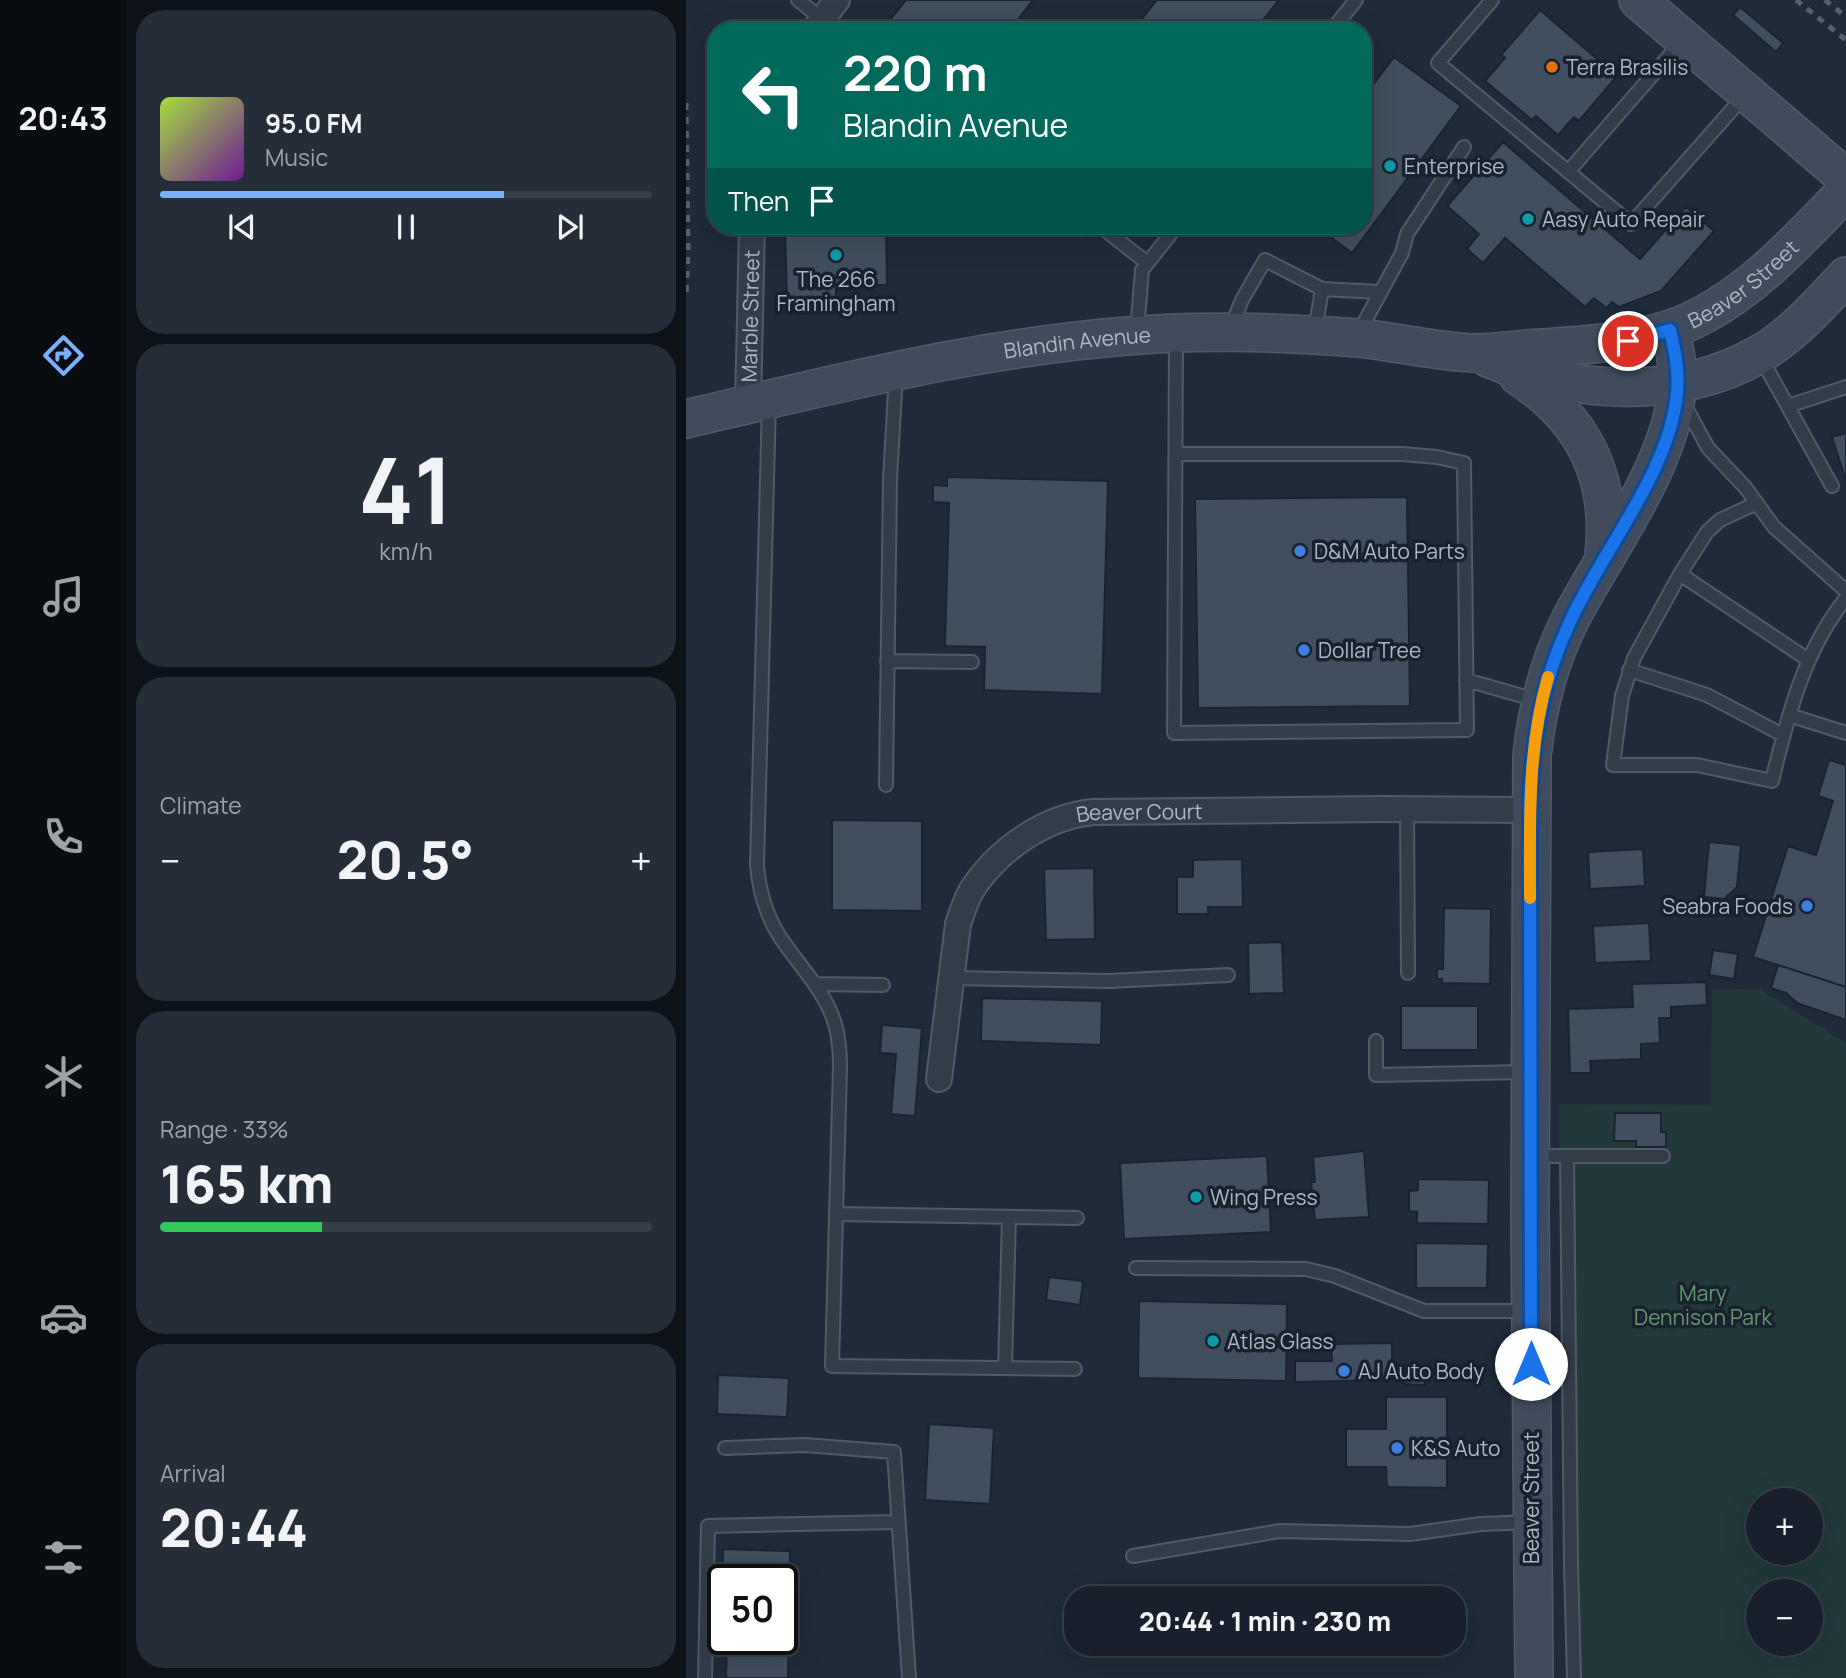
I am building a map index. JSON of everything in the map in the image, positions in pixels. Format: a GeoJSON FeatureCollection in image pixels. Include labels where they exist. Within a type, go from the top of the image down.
{"type":"FeatureCollection","features":[{"type":"Feature","properties":{"kind":"main road"},"geometry":{"type":"LineString","coordinates":[[1638,0],[1846,178]]}},
{"type":"Feature","properties":{"kind":"main road","name":"Beaver Street"},"geometry":{"type":"LineString","coordinates":[[1534,1678],[1531,1522],[1530,810],[1534,738],[1541,701],[1566,630],[1662,450],[1672,419],[1678,384],[1670,330],[1702,316],[1752,282],[1846,191]]}},
{"type":"Feature","properties":{"kind":"main road"},"geometry":{"type":"LineString","coordinates":[[1678,384],[1721,373],[1759,354],[1802,320],[1846,276]]}},
{"type":"Feature","properties":{"kind":"main road","name":"Blandin Avenue"},"geometry":{"type":"LineString","coordinates":[[686,419],[896,370],[1017,349],[1137,336],[1176,333],[1314,335],[1474,353],[1628,341],[1670,330]]}},
{"type":"Feature","properties":{"kind":"main road"},"geometry":{"type":"LineString","coordinates":[[1474,353],[1541,392],[1558,407],[1582,438],[1591,454],[1600,485],[1606,522],[1604,559]]}},
{"type":"Feature","properties":{"kind":"main road","name":"Blandin Avenue"},"geometry":{"type":"LineString","coordinates":[[1474,353],[1536,375],[1593,386],[1644,387],[1678,384]]}},
{"type":"Feature","properties":{"kind":"street","name":"Marble Street"},"geometry":{"type":"LineString","coordinates":[[752,235],[759,402]]}},
{"type":"Feature","properties":{"kind":"street","name":"Beaver Court"},"geometry":{"type":"LineString","coordinates":[[939,1079],[958,924],[972,889],[993,864],[1013,847],[1031,833],[1057,820],[1069,815],[1094,812],[1530,810]]}},
{"type":"Feature","properties":{"kind":"lane"},"geometry":{"type":"LineString","coordinates":[[798,0],[824,16]]}},
{"type":"Feature","properties":{"kind":"lane"},"geometry":{"type":"LineString","coordinates":[[1339,21],[1356,0]]}},
{"type":"Feature","properties":{"kind":"lane"},"geometry":{"type":"LineString","coordinates":[[1492,0],[1438,62],[1631,224],[1746,93]]}},
{"type":"Feature","properties":{"kind":"lane"},"geometry":{"type":"LineString","coordinates":[[1568,172],[1683,39]]}},
{"type":"Feature","properties":{"kind":"lane"},"geometry":{"type":"LineString","coordinates":[[1356,338],[1402,253],[1407,234],[1464,147]]}},
{"type":"Feature","properties":{"kind":"lane"},"geometry":{"type":"LineString","coordinates":[[1112,235],[1146,262]]}},
{"type":"Feature","properties":{"kind":"lane"},"geometry":{"type":"LineString","coordinates":[[1137,336],[1140,280],[1146,262],[1169,235]]}},
{"type":"Feature","properties":{"kind":"lane"},"geometry":{"type":"LineString","coordinates":[[1228,333],[1242,300],[1265,260],[1322,289],[1380,292]]}},
{"type":"Feature","properties":{"kind":"lane"},"geometry":{"type":"LineString","coordinates":[[1314,335],[1322,289]]}},
{"type":"Feature","properties":{"kind":"lane"},"geometry":{"type":"LineString","coordinates":[[1176,333],[1174,733],[1467,730],[1464,463],[1402,454],[1176,454]]}},
{"type":"Feature","properties":{"kind":"lane"},"geometry":{"type":"LineString","coordinates":[[1759,354],[1832,486]]}},
{"type":"Feature","properties":{"kind":"lane"},"geometry":{"type":"LineString","coordinates":[[886,785],[890,479],[896,370]]}},
{"type":"Feature","properties":{"kind":"lane"},"geometry":{"type":"LineString","coordinates":[[1678,384],[1694,426],[1708,448],[1757,503],[1781,535],[1846,591]]}},
{"type":"Feature","properties":{"kind":"lane"},"geometry":{"type":"LineString","coordinates":[[1788,406],[1846,387]]}},
{"type":"Feature","properties":{"kind":"lane"},"geometry":{"type":"LineString","coordinates":[[759,402],[757,865],[760,893],[771,922],[816,984],[835,1023],[840,1054],[832,1366],[1074,1369]]}},
{"type":"Feature","properties":{"kind":"lane"},"geometry":{"type":"LineString","coordinates":[[1757,503],[1720,520],[1711,528],[1680,574],[1639,648],[1622,696],[1613,765],[1697,765],[1772,781],[1783,735],[1807,660],[1826,625],[1846,598]]}},
{"type":"Feature","properties":{"kind":"lane"},"geometry":{"type":"LineString","coordinates":[[1680,574],[1807,660]]}},
{"type":"Feature","properties":{"kind":"lane"},"geometry":{"type":"LineString","coordinates":[[887,661],[972,662]]}},
{"type":"Feature","properties":{"kind":"lane"},"geometry":{"type":"LineString","coordinates":[[1629,670],[1707,695],[1783,735]]}},
{"type":"Feature","properties":{"kind":"lane"},"geometry":{"type":"LineString","coordinates":[[1466,680],[1541,701]]}},
{"type":"Feature","properties":{"kind":"lane"},"geometry":{"type":"LineString","coordinates":[[1789,715],[1846,733]]}},
{"type":"Feature","properties":{"kind":"lane"},"geometry":{"type":"LineString","coordinates":[[1407,809],[1408,973]]}},
{"type":"Feature","properties":{"kind":"lane"},"geometry":{"type":"LineString","coordinates":[[952,978],[1091,981],[1228,975]]}},
{"type":"Feature","properties":{"kind":"lane"},"geometry":{"type":"LineString","coordinates":[[816,984],[883,985]]}},
{"type":"Feature","properties":{"kind":"lane"},"geometry":{"type":"LineString","coordinates":[[1376,1041],[1376,1075],[1530,1072]]}},
{"type":"Feature","properties":{"kind":"lane"},"geometry":{"type":"LineString","coordinates":[[1531,1156],[1663,1156]]}},
{"type":"Feature","properties":{"kind":"lane"},"geometry":{"type":"LineString","coordinates":[[1567,1156],[1574,1678]]}},
{"type":"Feature","properties":{"kind":"lane"},"geometry":{"type":"LineString","coordinates":[[836,1214],[1077,1218]]}},
{"type":"Feature","properties":{"kind":"lane"},"geometry":{"type":"LineString","coordinates":[[1005,1368],[1009,1217]]}},
{"type":"Feature","properties":{"kind":"lane"},"geometry":{"type":"LineString","coordinates":[[1136,1268],[1306,1269],[1335,1276],[1424,1311],[1531,1311]]}},
{"type":"Feature","properties":{"kind":"lane"},"geometry":{"type":"LineString","coordinates":[[725,1448],[805,1445],[894,1452],[909,1678]]}},
{"type":"Feature","properties":{"kind":"lane"},"geometry":{"type":"LineString","coordinates":[[705,1678],[708,1526],[898,1522]]}},
{"type":"Feature","properties":{"kind":"lane"},"geometry":{"type":"LineString","coordinates":[[1133,1556],[1280,1531],[1410,1534],[1481,1524],[1531,1522]]}},
{"type":"Feature","properties":{"kind":"green space","name":"Mary Dennison Park"},"geometry":{"type":"Polygon","coordinates":[[[1759,989],[1846,1043],[1846,1678],[1566,1678],[1559,1104],[1711,1105],[1712,990],[1759,989]]]}},
{"type":"Feature","properties":{"kind":"building"},"geometry":{"type":"Polygon","coordinates":[[[906,0],[1033,0],[1017,21],[889,21],[906,0]]]}},
{"type":"Feature","properties":{"kind":"building"},"geometry":{"type":"Polygon","coordinates":[[[1157,0],[1279,0],[1262,21],[1140,21],[1157,0]]]}},
{"type":"Feature","properties":{"kind":"building"},"geometry":{"type":"Polygon","coordinates":[[[1740,7],[1783,43],[1776,52],[1733,15],[1740,7]]]}},
{"type":"Feature","properties":{"kind":"building","name":"Terra Brasilis"},"geometry":{"type":"Polygon","coordinates":[[[1540,10],[1617,76],[1579,121],[1574,117],[1558,135],[1536,116],[1532,120],[1485,81],[1505,58],[1501,55],[1540,10]]]}},
{"type":"Feature","properties":{"kind":"building","name":"Enterprise"},"geometry":{"type":"Polygon","coordinates":[[[1394,57],[1461,106],[1372,226],[1372,86],[1394,57]]]}},
{"type":"Feature","properties":{"kind":"building","name":"Aasy Auto Repair"},"geometry":{"type":"Polygon","coordinates":[[[1503,142],[1640,259],[1686,207],[1714,231],[1661,291],[1619,307],[1612,302],[1606,308],[1594,298],[1585,307],[1505,238],[1483,263],[1467,249],[1479,234],[1447,206],[1503,142]]]}},
{"type":"Feature","properties":{"kind":"building","name":"The 266 Framingham"},"geometry":{"type":"Polygon","coordinates":[[[785,235],[886,235],[887,285],[836,285],[836,302],[787,302],[785,235]]]}},
{"type":"Feature","properties":{"kind":"building","name":"Enterprise"},"geometry":{"type":"Polygon","coordinates":[[[1328,235],[1365,235],[1352,253],[1328,235]]]}},
{"type":"Feature","properties":{"kind":"building"},"geometry":{"type":"Polygon","coordinates":[[[1846,433],[1846,481],[1832,437],[1846,433]]]}},
{"type":"Feature","properties":{"kind":"building"},"geometry":{"type":"Polygon","coordinates":[[[947,477],[1108,481],[1102,694],[984,690],[985,647],[945,646],[949,503],[933,502],[933,485],[947,486],[947,477]]]}},
{"type":"Feature","properties":{"kind":"building"},"geometry":{"type":"Polygon","coordinates":[[[1407,497],[1410,706],[1198,708],[1195,499],[1407,497]]]}},
{"type":"Feature","properties":{"kind":"building","name":"Seabra Foods"},"geometry":{"type":"Polygon","coordinates":[[[1829,760],[1846,765],[1846,987],[1753,957],[1788,846],[1816,855],[1833,801],[1818,796],[1829,760]]]}},
{"type":"Feature","properties":{"kind":"building"},"geometry":{"type":"Polygon","coordinates":[[[832,820],[922,821],[922,911],[832,910],[832,820]]]}},
{"type":"Feature","properties":{"kind":"building"},"geometry":{"type":"Polygon","coordinates":[[[1709,842],[1741,845],[1737,887],[1724,899],[1704,897],[1709,842]]]}},
{"type":"Feature","properties":{"kind":"building"},"geometry":{"type":"Polygon","coordinates":[[[1643,849],[1645,886],[1590,889],[1588,852],[1643,849]]]}},
{"type":"Feature","properties":{"kind":"building"},"geometry":{"type":"Polygon","coordinates":[[[1242,859],[1243,907],[1208,907],[1208,914],[1177,914],[1177,877],[1193,877],[1193,860],[1242,859]]]}},
{"type":"Feature","properties":{"kind":"building"},"geometry":{"type":"Polygon","coordinates":[[[1094,868],[1095,939],[1046,940],[1044,869],[1094,868]]]}},
{"type":"Feature","properties":{"kind":"building"},"geometry":{"type":"Polygon","coordinates":[[[1444,908],[1491,909],[1490,984],[1442,983],[1442,979],[1437,979],[1437,969],[1443,969],[1444,908]]]}},
{"type":"Feature","properties":{"kind":"building"},"geometry":{"type":"Polygon","coordinates":[[[1649,923],[1651,961],[1595,963],[1593,926],[1649,923]]]}},
{"type":"Feature","properties":{"kind":"building"},"geometry":{"type":"Polygon","coordinates":[[[1282,942],[1284,993],[1249,994],[1248,943],[1282,942]]]}},
{"type":"Feature","properties":{"kind":"building"},"geometry":{"type":"Polygon","coordinates":[[[1713,950],[1738,954],[1734,979],[1709,975],[1713,950]]]}},
{"type":"Feature","properties":{"kind":"building"},"geometry":{"type":"Polygon","coordinates":[[[1778,965],[1846,987],[1846,1020],[1797,1003],[1786,993],[1771,988],[1778,965]]]}},
{"type":"Feature","properties":{"kind":"building"},"geometry":{"type":"Polygon","coordinates":[[[1706,982],[1707,1005],[1671,1007],[1671,1018],[1659,1018],[1660,1043],[1641,1044],[1641,1059],[1590,1061],[1591,1073],[1570,1073],[1568,1009],[1633,1007],[1632,984],[1706,982]]]}},
{"type":"Feature","properties":{"kind":"building"},"geometry":{"type":"Polygon","coordinates":[[[982,998],[1102,1001],[1101,1045],[981,1041],[982,998]]]}},
{"type":"Feature","properties":{"kind":"building"},"geometry":{"type":"Polygon","coordinates":[[[1401,1006],[1478,1006],[1478,1050],[1401,1050],[1401,1006]]]}},
{"type":"Feature","properties":{"kind":"building"},"geometry":{"type":"Polygon","coordinates":[[[882,1025],[922,1028],[915,1116],[891,1114],[896,1054],[880,1053],[882,1025]]]}},
{"type":"Feature","properties":{"kind":"building"},"geometry":{"type":"Polygon","coordinates":[[[1615,1113],[1661,1113],[1661,1132],[1666,1132],[1666,1147],[1636,1147],[1636,1141],[1614,1141],[1615,1113]]]}},
{"type":"Feature","properties":{"kind":"building"},"geometry":{"type":"Polygon","coordinates":[[[1364,1151],[1369,1217],[1315,1220],[1311,1182],[1315,1182],[1313,1157],[1364,1151]]]}},
{"type":"Feature","properties":{"kind":"building","name":"Wing Press"},"geometry":{"type":"Polygon","coordinates":[[[1267,1156],[1271,1232],[1124,1239],[1120,1163],[1267,1156]]]}},
{"type":"Feature","properties":{"kind":"building"},"geometry":{"type":"Polygon","coordinates":[[[1418,1179],[1489,1180],[1488,1224],[1417,1223],[1417,1212],[1409,1211],[1409,1191],[1418,1190],[1418,1179]]]}},
{"type":"Feature","properties":{"kind":"building"},"geometry":{"type":"Polygon","coordinates":[[[1416,1243],[1488,1244],[1487,1288],[1416,1288],[1416,1243]]]}},
{"type":"Feature","properties":{"kind":"building"},"geometry":{"type":"Polygon","coordinates":[[[1049,1277],[1083,1281],[1080,1305],[1046,1300],[1049,1277]]]}},
{"type":"Feature","properties":{"kind":"building","name":"Atlas Glass"},"geometry":{"type":"Polygon","coordinates":[[[1139,1301],[1287,1304],[1286,1381],[1138,1378],[1139,1301]]]}},
{"type":"Feature","properties":{"kind":"building","name":"AJ Auto Body"},"geometry":{"type":"Polygon","coordinates":[[[1392,1343],[1392,1380],[1295,1382],[1295,1361],[1332,1361],[1331,1344],[1392,1343]]]}},
{"type":"Feature","properties":{"kind":"building"},"geometry":{"type":"Polygon","coordinates":[[[1404,1371],[1425,1371],[1425,1385],[1404,1384],[1404,1371]]]}},
{"type":"Feature","properties":{"kind":"building"},"geometry":{"type":"Polygon","coordinates":[[[718,1375],[789,1378],[787,1417],[717,1414],[718,1375]]]}},
{"type":"Feature","properties":{"kind":"building","name":"K&S Auto"},"geometry":{"type":"Polygon","coordinates":[[[1386,1397],[1447,1397],[1447,1488],[1387,1487],[1386,1467],[1346,1467],[1346,1429],[1386,1429],[1386,1397]]]}},
{"type":"Feature","properties":{"kind":"building"},"geometry":{"type":"Polygon","coordinates":[[[929,1424],[994,1428],[990,1504],[925,1500],[929,1424]]]}},
{"type":"Feature","properties":{"kind":"building"},"geometry":{"type":"Polygon","coordinates":[[[723,1549],[790,1551],[790,1564],[723,1564],[723,1549]]]}},
{"type":"Feature","properties":{"kind":"building"},"geometry":{"type":"Polygon","coordinates":[[[727,1655],[788,1655],[788,1678],[726,1678],[727,1655]]]}},
{"type":"Feature","properties":{"kind":"railway"},"geometry":{"type":"LineString","coordinates":[[1796,0],[1846,40]]}},
{"type":"Feature","properties":{"kind":"railway"},"geometry":{"type":"LineString","coordinates":[[1825,0],[1846,17]]}},
{"type":"Feature","properties":{"kind":"railway"},"geometry":{"type":"LineString","coordinates":[[686,103],[686,297]]}},
{"type":"Feature","properties":{"kind":"slow traffic"},"geometry":{"type":"LineString","coordinates":[[1530,898],[1532,756],[1548,677]]}},
{"type":"Feature","properties":{"kind":"place","name":"Terra Brasilis"},"geometry":{"type":"Point","coordinates":[1552,67]}},
{"type":"Feature","properties":{"kind":"place","name":"Enterprise"},"geometry":{"type":"Point","coordinates":[1390,166]}},
{"type":"Feature","properties":{"kind":"place","name":"Aasy Auto Repair"},"geometry":{"type":"Point","coordinates":[1528,219]}},
{"type":"Feature","properties":{"kind":"place","name":"The 266 Framingham"},"geometry":{"type":"Point","coordinates":[836,255]}},
{"type":"Feature","properties":{"kind":"place","name":"D&M Auto Parts"},"geometry":{"type":"Point","coordinates":[1300,551]}},
{"type":"Feature","properties":{"kind":"place","name":"Dollar Tree"},"geometry":{"type":"Point","coordinates":[1304,650]}},
{"type":"Feature","properties":{"kind":"place","name":"Seabra Foods"},"geometry":{"type":"Point","coordinates":[1807,906]}},
{"type":"Feature","properties":{"kind":"place","name":"Wing Press"},"geometry":{"type":"Point","coordinates":[1196,1197]}},
{"type":"Feature","properties":{"kind":"place","name":"Atlas Glass"},"geometry":{"type":"Point","coordinates":[1213,1341]}},
{"type":"Feature","properties":{"kind":"place","name":"AJ Auto Body"},"geometry":{"type":"Point","coordinates":[1344,1371]}},
{"type":"Feature","properties":{"kind":"place","name":"K&S Auto"},"geometry":{"type":"Point","coordinates":[1397,1448]}},
{"type":"Feature","properties":{"kind":"route"},"geometry":{"type":"LineString","coordinates":[[1531,1364],[1532,756],[1541,701],[1561,640],[1647,482],[1662,450],[1675,408],[1678,384],[1670,330],[1628,341]]}}]}
